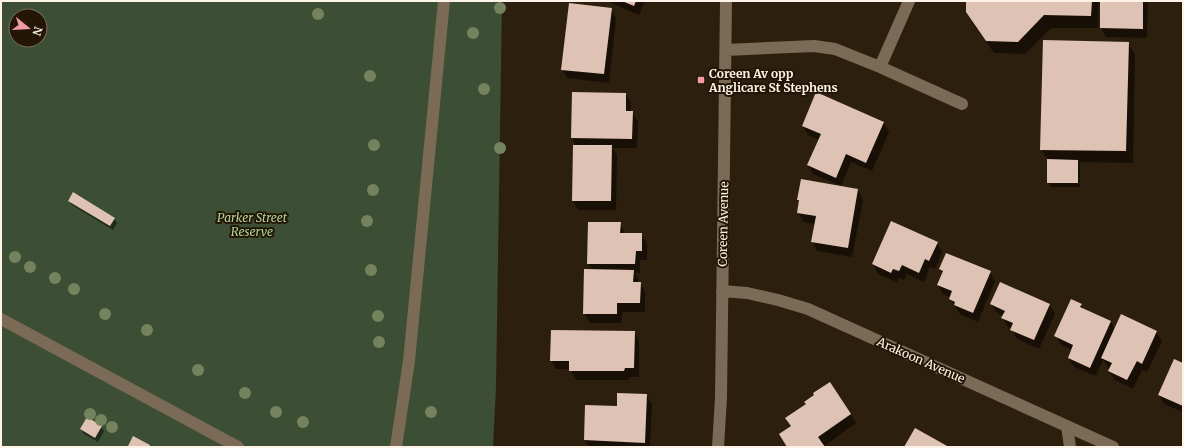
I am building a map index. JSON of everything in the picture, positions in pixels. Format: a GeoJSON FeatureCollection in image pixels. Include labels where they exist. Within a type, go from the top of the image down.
{"type":"FeatureCollection","features":[{"type":"Feature","properties":{"kind":"street"},"geometry":{"type":"LineString","coordinates":[[396,447],[409,361],[444,1]]}},
{"type":"Feature","properties":{"kind":"street","name":"Coreen Avenue"},"geometry":{"type":"LineString","coordinates":[[718,447],[722,291],[726,1]]}},
{"type":"Feature","properties":{"kind":"street"},"geometry":{"type":"LineString","coordinates":[[880,67],[909,1]]}},
{"type":"Feature","properties":{"kind":"street"},"geometry":{"type":"LineString","coordinates":[[726,50],[814,46],[835,49],[880,67],[962,104]]}},
{"type":"Feature","properties":{"kind":"street","name":"Arakoon Avenue"},"geometry":{"type":"LineString","coordinates":[[722,291],[778,300],[808,310],[1114,447]]}},
{"type":"Feature","properties":{"kind":"street"},"geometry":{"type":"LineString","coordinates":[[1,319],[238,447]]}},
{"type":"Feature","properties":{"kind":"street"},"geometry":{"type":"LineString","coordinates":[[1067,426],[1070,447]]}},
{"type":"Feature","properties":{"kind":"green space","name":"Parker Street Reserve"},"geometry":{"type":"Polygon","coordinates":[[[1,1],[502,1],[496,387],[493,447],[1,447],[1,1]]]}},
{"type":"Feature","properties":{"kind":"building"},"geometry":{"type":"Polygon","coordinates":[[[622,1],[636,1],[634,6],[622,1]]]}},
{"type":"Feature","properties":{"kind":"building"},"geometry":{"type":"Polygon","coordinates":[[[966,1],[1092,1],[1091,16],[1044,15],[1018,42],[986,41],[966,12],[966,1]]]}},
{"type":"Feature","properties":{"kind":"building"},"geometry":{"type":"Polygon","coordinates":[[[1100,1],[1143,1],[1143,29],[1100,28],[1100,1]]]}},
{"type":"Feature","properties":{"kind":"building"},"geometry":{"type":"Polygon","coordinates":[[[569,3],[612,8],[604,74],[561,70],[569,3]]]}},
{"type":"Feature","properties":{"kind":"building"},"geometry":{"type":"Polygon","coordinates":[[[1043,40],[1129,42],[1126,151],[1040,150],[1043,40]]]}},
{"type":"Feature","properties":{"kind":"building"},"geometry":{"type":"Polygon","coordinates":[[[572,92],[626,93],[626,111],[633,111],[632,139],[571,138],[572,92]]]}},
{"type":"Feature","properties":{"kind":"building"},"geometry":{"type":"Polygon","coordinates":[[[816,92],[884,122],[866,163],[846,154],[836,178],[807,165],[821,134],[802,126],[816,92]]]}},
{"type":"Feature","properties":{"kind":"building"},"geometry":{"type":"Polygon","coordinates":[[[573,145],[612,145],[611,201],[572,201],[573,145]]]}},
{"type":"Feature","properties":{"kind":"building"},"geometry":{"type":"Polygon","coordinates":[[[1047,159],[1078,160],[1078,183],[1047,183],[1047,159]]]}},
{"type":"Feature","properties":{"kind":"building"},"geometry":{"type":"Polygon","coordinates":[[[801,179],[858,189],[848,248],[811,242],[816,216],[797,213],[799,200],[797,200],[801,179]]]}},
{"type":"Feature","properties":{"kind":"building"},"geometry":{"type":"Polygon","coordinates":[[[73,192],[115,218],[110,226],[68,201],[73,192]]]}},
{"type":"Feature","properties":{"kind":"building"},"geometry":{"type":"Polygon","coordinates":[[[891,221],[938,242],[929,261],[925,259],[919,273],[902,265],[899,271],[893,269],[891,273],[872,264],[891,221]]]}},
{"type":"Feature","properties":{"kind":"building"},"geometry":{"type":"Polygon","coordinates":[[[588,222],[621,222],[620,233],[642,233],[642,251],[636,251],[635,264],[587,264],[588,222]]]}},
{"type":"Feature","properties":{"kind":"building"},"geometry":{"type":"Polygon","coordinates":[[[946,253],[991,271],[973,313],[954,305],[955,302],[949,299],[952,291],[937,285],[943,271],[939,269],[946,253]]]}},
{"type":"Feature","properties":{"kind":"building"},"geometry":{"type":"Polygon","coordinates":[[[584,269],[634,270],[633,282],[641,282],[640,303],[617,303],[617,314],[583,314],[584,269]]]}},
{"type":"Feature","properties":{"kind":"building"},"geometry":{"type":"Polygon","coordinates":[[[1000,282],[1050,304],[1034,340],[1010,330],[1013,323],[1001,318],[1005,311],[990,304],[1000,282]]]}},
{"type":"Feature","properties":{"kind":"building"},"geometry":{"type":"Polygon","coordinates":[[[1071,299],[1082,304],[1080,307],[1111,321],[1090,368],[1068,358],[1073,345],[1054,336],[1071,299]]]}},
{"type":"Feature","properties":{"kind":"building"},"geometry":{"type":"Polygon","coordinates":[[[1121,314],[1157,331],[1142,364],[1137,361],[1127,380],[1108,371],[1112,363],[1101,358],[1121,314]]]}},
{"type":"Feature","properties":{"kind":"building"},"geometry":{"type":"Polygon","coordinates":[[[551,330],[635,331],[634,368],[625,368],[624,371],[569,371],[569,361],[550,361],[551,330]]]}},
{"type":"Feature","properties":{"kind":"building"},"geometry":{"type":"Polygon","coordinates":[[[1174,359],[1183,363],[1183,406],[1158,395],[1174,359]]]}},
{"type":"Feature","properties":{"kind":"building"},"geometry":{"type":"Polygon","coordinates":[[[830,382],[851,414],[818,437],[825,447],[787,447],[779,434],[791,426],[785,418],[806,404],[804,402],[814,395],[813,393],[830,382]]]}},
{"type":"Feature","properties":{"kind":"building"},"geometry":{"type":"Polygon","coordinates":[[[617,393],[647,394],[645,443],[584,440],[585,405],[617,406],[617,393]]]}},
{"type":"Feature","properties":{"kind":"building"},"geometry":{"type":"Polygon","coordinates":[[[87,417],[102,426],[95,438],[80,429],[87,417]]]}},
{"type":"Feature","properties":{"kind":"building"},"geometry":{"type":"Polygon","coordinates":[[[915,428],[949,447],[904,447],[915,428]]]}},
{"type":"Feature","properties":{"kind":"building"},"geometry":{"type":"Polygon","coordinates":[[[133,436],[150,445],[149,447],[128,446],[133,436]]]}},
{"type":"Feature","properties":{"kind":"place","name":"Coreen Av opp Anglicare St Stephens"},"geometry":{"type":"Point","coordinates":[701,80]}}]}
